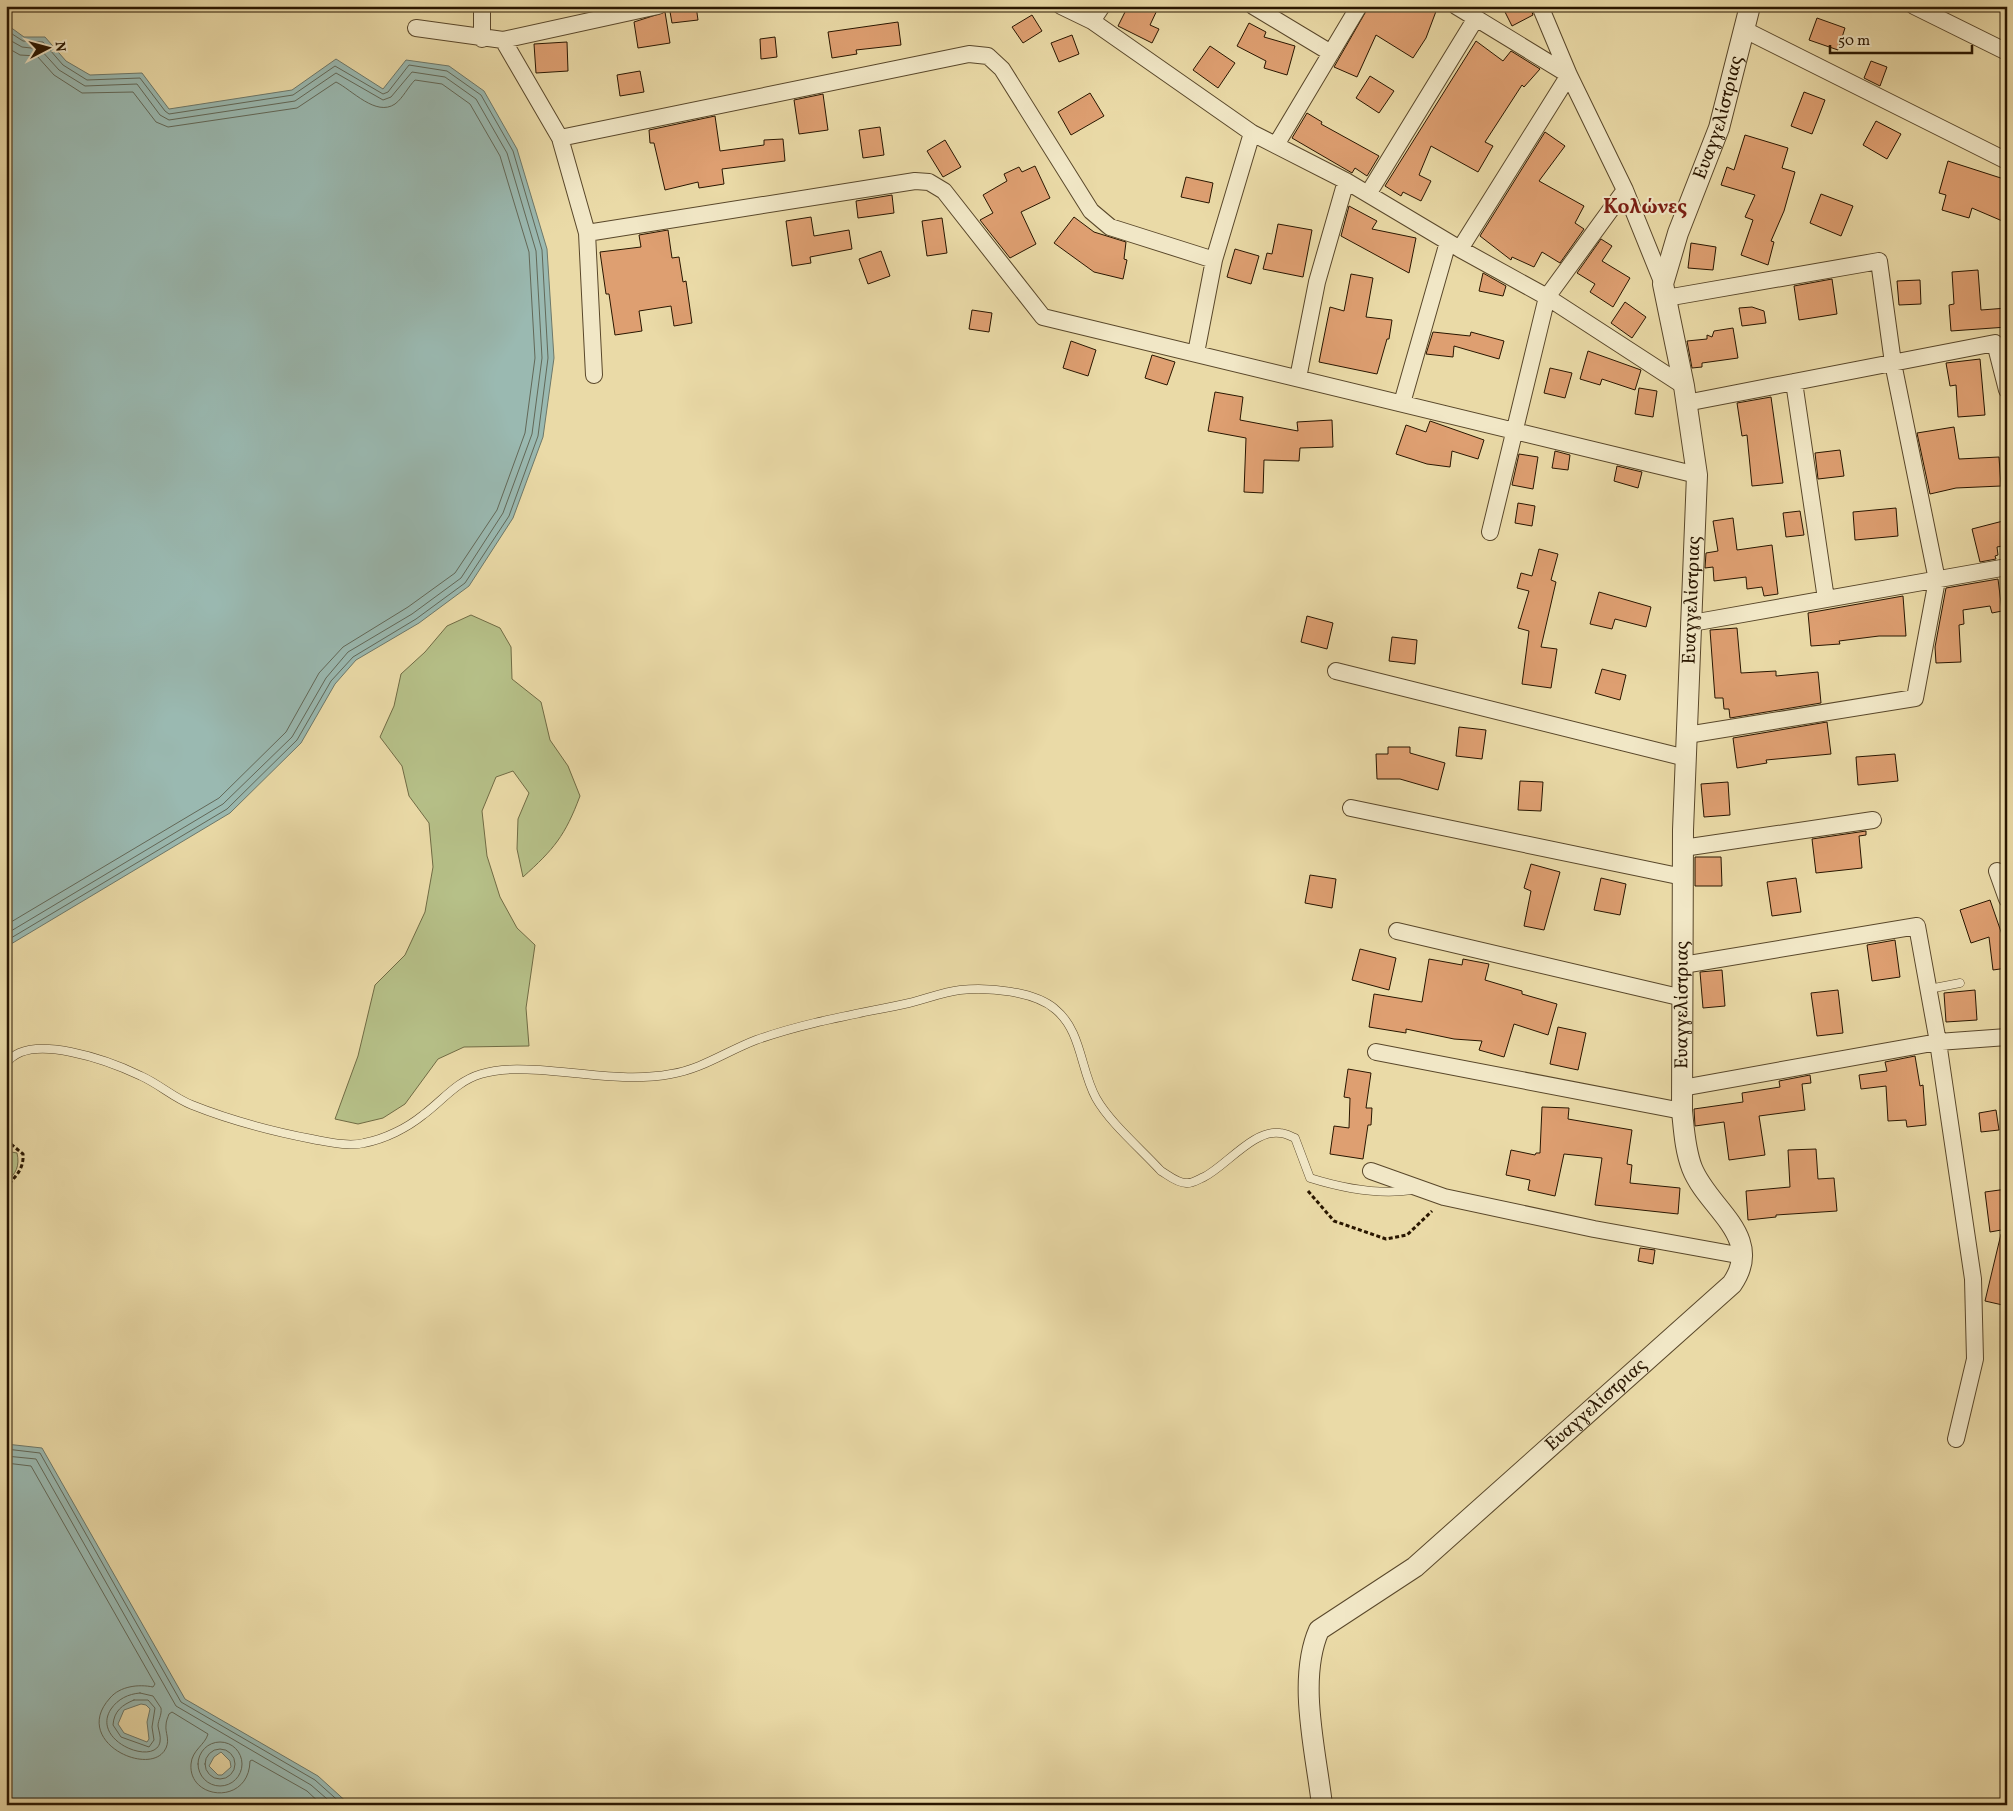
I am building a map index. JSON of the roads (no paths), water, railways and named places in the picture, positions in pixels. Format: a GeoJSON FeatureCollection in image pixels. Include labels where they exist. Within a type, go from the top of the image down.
{"type":"FeatureCollection","features":[{"type":"Feature","properties":{"kind":"street"},"geometry":{"type":"LineString","coordinates":[[482,6],[482,39]]}},
{"type":"Feature","properties":{"kind":"street"},"geometry":{"type":"LineString","coordinates":[[416,28],[482,39],[503,40],[658,6]]}},
{"type":"Feature","properties":{"kind":"street"},"geometry":{"type":"LineString","coordinates":[[1060,6],[1092,21],[1252,133],[1346,181],[1454,246],[1547,297],[1685,395],[1794,382],[1995,343],[2007,390]]}},
{"type":"Feature","properties":{"kind":"street"},"geometry":{"type":"LineString","coordinates":[[1092,21],[1102,6]]}},
{"type":"Feature","properties":{"kind":"street"},"geometry":{"type":"LineString","coordinates":[[1254,6],[1331,53]]}},
{"type":"Feature","properties":{"kind":"street"},"geometry":{"type":"LineString","coordinates":[[1276,145],[1359,6]]}},
{"type":"Feature","properties":{"kind":"street"},"geometry":{"type":"LineString","coordinates":[[1456,6],[1569,75]]}},
{"type":"Feature","properties":{"kind":"street"},"geometry":{"type":"LineString","coordinates":[[1540,6],[1569,75],[1625,190],[1664,291],[1880,261],[1893,363],[1937,580],[1914,698],[1687,735]]}},
{"type":"Feature","properties":{"kind":"street","name":"Ευαγγελίστριας"},"geometry":{"type":"LineString","coordinates":[[1322,1805],[1308,1671],[1312,1647],[1319,1630],[1415,1567],[1732,1284],[1740,1272],[1743,1256],[1737,1233],[1703,1189],[1692,1168],[1685,1144],[1682,1111],[1683,848],[1696,475],[1685,395],[1664,291],[1678,234],[1719,128],[1750,6]]}},
{"type":"Feature","properties":{"kind":"street"},"geometry":{"type":"LineString","coordinates":[[1914,6],[2007,52]]}},
{"type":"Feature","properties":{"kind":"street"},"geometry":{"type":"LineString","coordinates":[[1368,194],[1476,18]]}},
{"type":"Feature","properties":{"kind":"street"},"geometry":{"type":"LineString","coordinates":[[1744,30],[2007,161]]}},
{"type":"Feature","properties":{"kind":"street"},"geometry":{"type":"LineString","coordinates":[[503,40],[560,138],[587,233],[594,375]]}},
{"type":"Feature","properties":{"kind":"street"},"geometry":{"type":"LineString","coordinates":[[560,138],[969,54],[988,56],[1002,69],[1091,211],[1110,227],[1214,260]]}},
{"type":"Feature","properties":{"kind":"street"},"geometry":{"type":"LineString","coordinates":[[1402,403],[1454,246],[1569,75]]}},
{"type":"Feature","properties":{"kind":"street"},"geometry":{"type":"LineString","coordinates":[[1196,353],[1214,260],[1252,133]]}},
{"type":"Feature","properties":{"kind":"street"},"geometry":{"type":"LineString","coordinates":[[587,233],[915,181],[929,182],[944,191],[1043,317],[1696,475]]}},
{"type":"Feature","properties":{"kind":"street"},"geometry":{"type":"LineString","coordinates":[[1298,378],[1317,282],[1346,181]]}},
{"type":"Feature","properties":{"kind":"street"},"geometry":{"type":"LineString","coordinates":[[1490,532],[1512,432],[1547,297],[1625,190]]}},
{"type":"Feature","properties":{"kind":"street"},"geometry":{"type":"LineString","coordinates":[[1794,382],[1826,599]]}},
{"type":"Feature","properties":{"kind":"street"},"geometry":{"type":"LineString","coordinates":[[1692,623],[2007,567]]}},
{"type":"Feature","properties":{"kind":"street"},"geometry":{"type":"LineString","coordinates":[[1336,671],[1686,758]]}},
{"type":"Feature","properties":{"kind":"street"},"geometry":{"type":"LineString","coordinates":[[1351,808],[1683,877]]}},
{"type":"Feature","properties":{"kind":"street"},"geometry":{"type":"LineString","coordinates":[[1683,848],[1873,820]]}},
{"type":"Feature","properties":{"kind":"street"},"geometry":{"type":"LineString","coordinates":[[1997,872],[2007,899]]}},
{"type":"Feature","properties":{"kind":"street"},"geometry":{"type":"LineString","coordinates":[[1683,965],[1917,926],[1938,1042],[1973,1279],[1976,1359],[1956,1439]]}},
{"type":"Feature","properties":{"kind":"street"},"geometry":{"type":"LineString","coordinates":[[1397,932],[1682,998]]}},
{"type":"Feature","properties":{"kind":"street"},"geometry":{"type":"LineString","coordinates":[[1682,1088],[1938,1042],[2007,1037]]}},
{"type":"Feature","properties":{"kind":"street"},"geometry":{"type":"LineString","coordinates":[[1376,1052],[1682,1111]]}},
{"type":"Feature","properties":{"kind":"street"},"geometry":{"type":"LineString","coordinates":[[1371,1171],[1444,1197],[1594,1229],[1743,1256]]}},
{"type":"Feature","properties":{"kind":"lane"},"geometry":{"type":"LineString","coordinates":[[1929,990],[1960,983]]}},
{"type":"Feature","properties":{"kind":"lane"},"geometry":{"type":"LineString","coordinates":[[6,1064],[9,1060],[29,1049],[56,1049],[94,1058],[142,1076],[189,1104],[262,1130],[337,1144],[362,1144],[393,1133],[422,1116],[456,1085],[482,1073],[518,1069],[645,1078],[674,1074],[704,1065],[755,1040],[816,1022],[961,990],[1007,991],[1036,998],[1056,1010],[1071,1029],[1081,1052],[1090,1086],[1098,1102],[1161,1171],[1173,1178],[1186,1183],[1194,1182],[1216,1171],[1236,1153],[1264,1134],[1279,1132],[1295,1138],[1310,1178],[1355,1189],[1402,1192],[1420,1189]]}},
{"type":"Feature","properties":{"kind":"water"},"geometry":{"type":"Polygon","coordinates":[[[6,24],[24,37],[45,37],[66,61],[90,75],[142,73],[169,109],[292,90],[336,59],[383,89],[406,60],[449,66],[484,91],[517,149],[547,249],[554,358],[543,437],[513,518],[469,586],[419,623],[356,660],[335,684],[301,743],[230,813],[6,947],[6,24]]]}},
{"type":"Feature","properties":{"kind":"water"},"geometry":{"type":"Polygon","coordinates":[[[6,1444],[42,1448],[185,1699],[318,1776],[350,1805],[6,1805],[6,1444]],[[141,1704],[124,1710],[118,1724],[124,1733],[147,1742],[149,1739],[147,1722],[150,1709],[146,1705],[141,1704]],[[221,1752],[214,1757],[209,1766],[218,1775],[222,1775],[231,1767],[230,1761],[221,1752]]]}},
{"type":"Feature","properties":{"kind":"district","name":"Κολώνες"},"geometry":{"type":"Point","coordinates":[1645,207]}}]}
